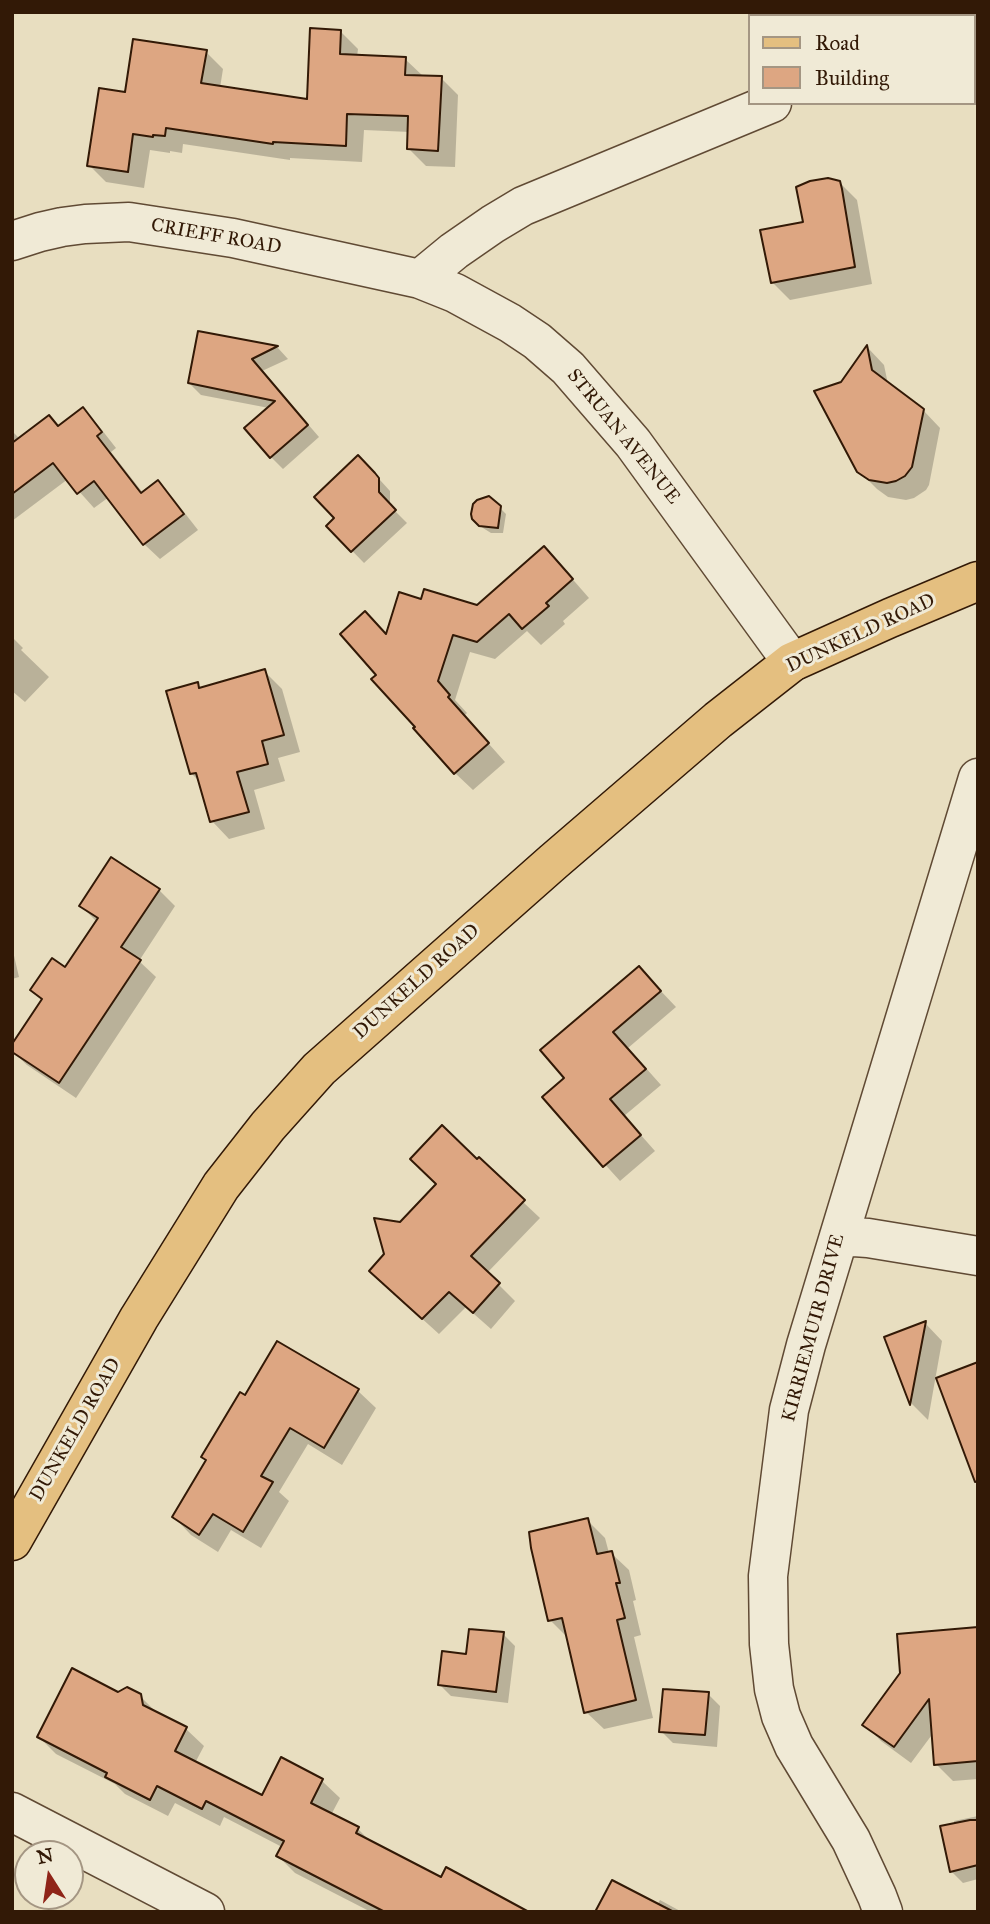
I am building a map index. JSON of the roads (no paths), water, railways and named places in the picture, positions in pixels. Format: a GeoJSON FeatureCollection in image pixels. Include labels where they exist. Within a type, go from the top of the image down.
{"type":"FeatureCollection","features":[{"type":"Feature","properties":{"kind":"main road","name":"DUNKELD ROAD"},"geometry":{"type":"LineString","coordinates":[[12,1541],[139,1318],[221,1186],[268,1126],[319,1069],[718,720],[792,662],[978,582]]}},
{"type":"Feature","properties":{"kind":"street"},"geometry":{"type":"LineString","coordinates":[[420,279],[492,224],[523,206],[767,105]]}},
{"type":"Feature","properties":{"kind":"street","name":"CRIEFF ROAD"},"geometry":{"type":"LineString","coordinates":[[12,241],[62,227],[129,222],[233,238],[420,279]]}},
{"type":"Feature","properties":{"kind":"street","name":"STRUAN AVENUE"},"geometry":{"type":"LineString","coordinates":[[420,279],[455,293],[510,323],[537,341],[568,368],[633,443],[792,662]]}},
{"type":"Feature","properties":{"kind":"street","name":"KIRRIEMUIR DRIVE"},"geometry":{"type":"LineString","coordinates":[[883,1912],[851,1840],[789,1736],[781,1716],[774,1689],[769,1644],[768,1576],[789,1410],[806,1345],[978,778]]}},
{"type":"Feature","properties":{"kind":"street"},"geometry":{"type":"LineString","coordinates":[[839,1237],[868,1238],[978,1256]]}},
{"type":"Feature","properties":{"kind":"street"},"geometry":{"type":"LineString","coordinates":[[12,1812],[205,1912]]}}]}
